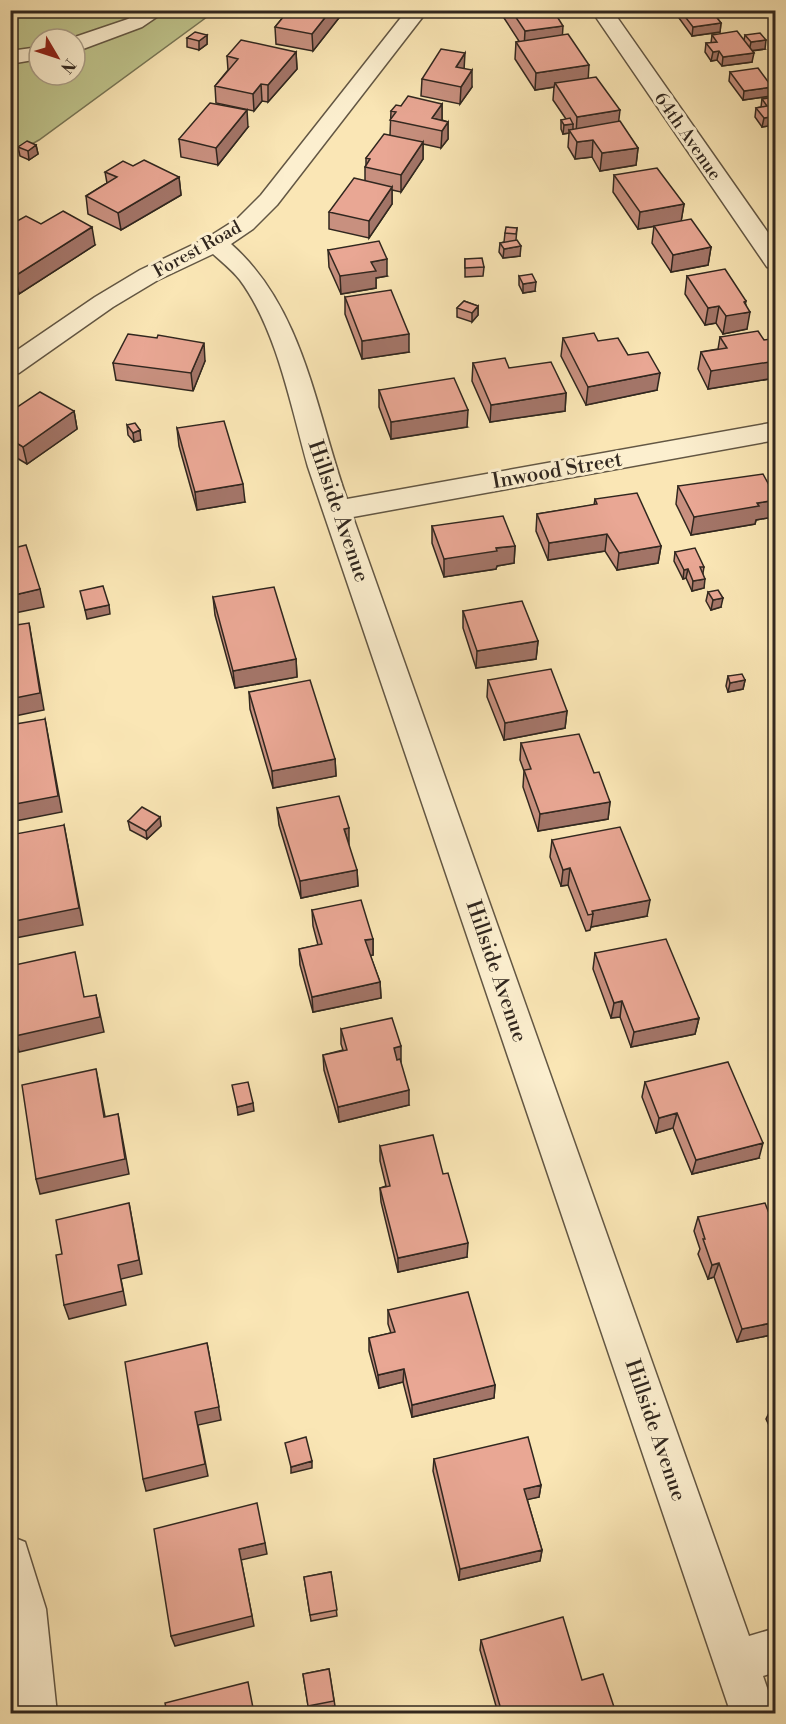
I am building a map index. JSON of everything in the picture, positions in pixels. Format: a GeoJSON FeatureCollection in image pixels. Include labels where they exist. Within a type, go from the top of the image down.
{"type":"FeatureCollection","features":[{"type":"Feature","properties":{"kind":"street"},"geometry":{"type":"LineString","coordinates":[[87,41],[135,23],[157,10]]}},
{"type":"Feature","properties":{"kind":"street","name":"Forest Road"},"geometry":{"type":"LineString","coordinates":[[10,367],[104,302],[149,275],[216,243],[245,224],[269,200],[418,10]]}},
{"type":"Feature","properties":{"kind":"street","name":"64th Avenue"},"geometry":{"type":"LineString","coordinates":[[601,10],[776,262]]}},
{"type":"Feature","properties":{"kind":"street"},"geometry":{"type":"LineString","coordinates":[[10,58],[27,55]]}},
{"type":"Feature","properties":{"kind":"street","name":"Hillside Avenue"},"geometry":{"type":"LineString","coordinates":[[216,243],[250,276],[270,310],[282,338],[338,510],[756,1656],[754,1713]]}},
{"type":"Feature","properties":{"kind":"street","name":"Inwood Street"},"geometry":{"type":"LineString","coordinates":[[338,510],[776,431]]}},
{"type":"Feature","properties":{"kind":"street"},"geometry":{"type":"LineString","coordinates":[[10,1557],[24,1609],[35,1713]]}},
{"type":"Feature","properties":{"kind":"green space"},"geometry":{"type":"Polygon","coordinates":[[[11,11],[215,11],[39,140],[11,156],[11,11]]]}},
{"type":"Feature","properties":{"kind":"building"},"geometry":{"type":"Polygon","coordinates":[[[289,10],[331,10],[312,34],[275,27],[289,10]]]}},
{"type":"Feature","properties":{"kind":"building"},"geometry":{"type":"Polygon","coordinates":[[[511,10],[553,10],[563,26],[525,31],[511,10]]]}},
{"type":"Feature","properties":{"kind":"building"},"geometry":{"type":"Polygon","coordinates":[[[680,10],[711,10],[721,23],[693,27],[680,10]]]}},
{"type":"Feature","properties":{"kind":"building"},"geometry":{"type":"Polygon","coordinates":[[[737,31],[754,53],[723,57],[719,51],[713,52],[706,43],[717,42],[712,35],[737,31]]]}},
{"type":"Feature","properties":{"kind":"building"},"geometry":{"type":"Polygon","coordinates":[[[195,32],[207,35],[199,41],[187,38],[195,32]]]}},
{"type":"Feature","properties":{"kind":"building"},"geometry":{"type":"Polygon","coordinates":[[[760,33],[766,40],[751,42],[745,35],[760,33]]]}},
{"type":"Feature","properties":{"kind":"building"},"geometry":{"type":"Polygon","coordinates":[[[568,34],[589,65],[536,73],[516,42],[568,34]]]}},
{"type":"Feature","properties":{"kind":"building"},"geometry":{"type":"Polygon","coordinates":[[[241,40],[296,52],[268,85],[261,84],[253,94],[215,86],[238,59],[227,56],[241,40]]]}},
{"type":"Feature","properties":{"kind":"building"},"geometry":{"type":"Polygon","coordinates":[[[441,49],[465,53],[456,67],[472,70],[461,87],[422,79],[441,49]]]}},
{"type":"Feature","properties":{"kind":"building"},"geometry":{"type":"Polygon","coordinates":[[[758,68],[772,87],[744,91],[730,72],[758,68]]]}},
{"type":"Feature","properties":{"kind":"building"},"geometry":{"type":"Polygon","coordinates":[[[596,77],[620,110],[577,117],[555,83],[596,77]]]}},
{"type":"Feature","properties":{"kind":"building"},"geometry":{"type":"Polygon","coordinates":[[[408,96],[442,104],[432,118],[448,122],[442,131],[390,120],[396,112],[391,111],[396,105],[401,106],[408,96]]]}},
{"type":"Feature","properties":{"kind":"building"},"geometry":{"type":"Polygon","coordinates":[[[776,97],[775,123],[770,117],[764,118],[756,108],[767,106],[762,99],[776,97]]]}},
{"type":"Feature","properties":{"kind":"building"},"geometry":{"type":"Polygon","coordinates":[[[210,103],[247,110],[216,148],[179,139],[210,103]]]}},
{"type":"Feature","properties":{"kind":"building"},"geometry":{"type":"Polygon","coordinates":[[[570,118],[573,124],[564,125],[561,120],[570,118]]]}},
{"type":"Feature","properties":{"kind":"building"},"geometry":{"type":"Polygon","coordinates":[[[620,121],[638,148],[602,153],[593,140],[577,142],[569,130],[620,121]]]}},
{"type":"Feature","properties":{"kind":"building"},"geometry":{"type":"Polygon","coordinates":[[[384,134],[423,142],[401,175],[365,167],[370,159],[366,158],[384,134]]]}},
{"type":"Feature","properties":{"kind":"building"},"geometry":{"type":"Polygon","coordinates":[[[27,141],[36,145],[28,151],[18,147],[27,141]]]}},
{"type":"Feature","properties":{"kind":"building"},"geometry":{"type":"Polygon","coordinates":[[[144,160],[179,177],[118,213],[86,196],[117,177],[105,172],[123,161],[133,166],[144,160]]]}},
{"type":"Feature","properties":{"kind":"building"},"geometry":{"type":"Polygon","coordinates":[[[657,168],[684,204],[640,212],[614,175],[657,168]]]}},
{"type":"Feature","properties":{"kind":"building"},"geometry":{"type":"Polygon","coordinates":[[[354,178],[392,187],[369,221],[329,212],[354,178]]]}},
{"type":"Feature","properties":{"kind":"building"},"geometry":{"type":"Polygon","coordinates":[[[63,211],[92,227],[15,276],[10,274],[10,225],[26,216],[41,224],[63,211]]]}},
{"type":"Feature","properties":{"kind":"building"},"geometry":{"type":"Polygon","coordinates":[[[691,219],[711,247],[673,255],[654,226],[691,219]]]}},
{"type":"Feature","properties":{"kind":"building"},"geometry":{"type":"Polygon","coordinates":[[[506,227],[517,228],[516,234],[505,233],[506,227]]]}},
{"type":"Feature","properties":{"kind":"building"},"geometry":{"type":"Polygon","coordinates":[[[517,240],[521,246],[504,249],[500,243],[517,240]]]}},
{"type":"Feature","properties":{"kind":"building"},"geometry":{"type":"Polygon","coordinates":[[[379,241],[387,259],[371,262],[376,271],[340,276],[328,250],[379,241]]]}},
{"type":"Feature","properties":{"kind":"building"},"geometry":{"type":"Polygon","coordinates":[[[482,258],[484,267],[465,268],[465,259],[482,258]]]}},
{"type":"Feature","properties":{"kind":"building"},"geometry":{"type":"Polygon","coordinates":[[[725,269],[746,301],[744,302],[750,312],[726,316],[719,306],[708,308],[687,276],[725,269]]]}},
{"type":"Feature","properties":{"kind":"building"},"geometry":{"type":"Polygon","coordinates":[[[532,274],[536,282],[523,284],[519,276],[532,274]]]}},
{"type":"Feature","properties":{"kind":"building"},"geometry":{"type":"Polygon","coordinates":[[[391,290],[409,334],[362,341],[345,297],[391,290]]]}},
{"type":"Feature","properties":{"kind":"building"},"geometry":{"type":"Polygon","coordinates":[[[464,301],[478,306],[472,313],[457,308],[464,301]]]}},
{"type":"Feature","properties":{"kind":"building"},"geometry":{"type":"Polygon","coordinates":[[[758,331],[764,340],[771,339],[776,347],[776,350],[772,350],[776,361],[711,371],[701,352],[727,348],[720,337],[758,331]]]}},
{"type":"Feature","properties":{"kind":"building"},"geometry":{"type":"Polygon","coordinates":[[[594,333],[598,341],[618,338],[628,355],[648,352],[660,373],[588,387],[563,338],[594,333]]]}},
{"type":"Feature","properties":{"kind":"building"},"geometry":{"type":"Polygon","coordinates":[[[128,334],[157,338],[158,335],[204,343],[191,373],[113,363],[128,334]]]}},
{"type":"Feature","properties":{"kind":"building"},"geometry":{"type":"Polygon","coordinates":[[[505,358],[509,368],[551,362],[566,393],[491,405],[473,363],[505,358]]]}},
{"type":"Feature","properties":{"kind":"building"},"geometry":{"type":"Polygon","coordinates":[[[454,378],[468,410],[391,422],[379,390],[454,378]]]}},
{"type":"Feature","properties":{"kind":"building"},"geometry":{"type":"Polygon","coordinates":[[[40,392],[74,411],[23,447],[10,439],[10,412],[40,392]]]}},
{"type":"Feature","properties":{"kind":"building"},"geometry":{"type":"Polygon","coordinates":[[[224,421],[243,484],[195,492],[177,428],[224,421]]]}},
{"type":"Feature","properties":{"kind":"building"},"geometry":{"type":"Polygon","coordinates":[[[135,423],[140,430],[133,433],[127,425],[135,423]]]}},
{"type":"Feature","properties":{"kind":"building"},"geometry":{"type":"Polygon","coordinates":[[[763,474],[776,500],[757,503],[759,506],[694,517],[678,486],[763,474]]]}},
{"type":"Feature","properties":{"kind":"building"},"geometry":{"type":"Polygon","coordinates":[[[637,493],[661,546],[619,553],[607,534],[549,543],[537,514],[597,504],[595,499],[637,493]]]}},
{"type":"Feature","properties":{"kind":"building"},"geometry":{"type":"Polygon","coordinates":[[[503,516],[515,546],[444,559],[432,526],[503,516]]]}},
{"type":"Feature","properties":{"kind":"building"},"geometry":{"type":"Polygon","coordinates":[[[26,545],[40,589],[10,596],[10,549],[26,545]]]}},
{"type":"Feature","properties":{"kind":"building"},"geometry":{"type":"Polygon","coordinates":[[[695,548],[704,567],[700,567],[705,579],[693,581],[688,569],[684,570],[675,552],[695,548]]]}},
{"type":"Feature","properties":{"kind":"building"},"geometry":{"type":"Polygon","coordinates":[[[103,586],[109,605],[85,610],[80,591],[103,586]]]}},
{"type":"Feature","properties":{"kind":"building"},"geometry":{"type":"Polygon","coordinates":[[[274,587],[296,659],[233,671],[213,597],[274,587]]]}},
{"type":"Feature","properties":{"kind":"building"},"geometry":{"type":"Polygon","coordinates":[[[718,590],[723,598],[713,600],[708,592],[718,590]]]}},
{"type":"Feature","properties":{"kind":"building"},"geometry":{"type":"Polygon","coordinates":[[[522,601],[538,641],[477,651],[463,611],[522,601]]]}},
{"type":"Feature","properties":{"kind":"building"},"geometry":{"type":"Polygon","coordinates":[[[29,623],[40,693],[10,699],[10,626],[29,623]]]}},
{"type":"Feature","properties":{"kind":"building"},"geometry":{"type":"Polygon","coordinates":[[[551,669],[567,711],[505,723],[488,680],[551,669]]]}},
{"type":"Feature","properties":{"kind":"building"},"geometry":{"type":"Polygon","coordinates":[[[742,674],[745,680],[730,683],[728,676],[742,674]]]}},
{"type":"Feature","properties":{"kind":"building"},"geometry":{"type":"Polygon","coordinates":[[[310,680],[335,759],[272,771],[249,692],[310,680]]]}},
{"type":"Feature","properties":{"kind":"building"},"geometry":{"type":"Polygon","coordinates":[[[45,719],[58,796],[10,805],[10,725],[45,719]]]}},
{"type":"Feature","properties":{"kind":"building"},"geometry":{"type":"Polygon","coordinates":[[[579,734],[594,773],[599,772],[610,802],[540,814],[524,770],[531,769],[521,743],[579,734]]]}},
{"type":"Feature","properties":{"kind":"building"},"geometry":{"type":"Polygon","coordinates":[[[339,796],[349,828],[344,829],[357,870],[300,881],[277,808],[339,796]]]}},
{"type":"Feature","properties":{"kind":"building"},"geometry":{"type":"Polygon","coordinates":[[[142,807],[160,817],[146,831],[128,821],[142,807]]]}},
{"type":"Feature","properties":{"kind":"building"},"geometry":{"type":"Polygon","coordinates":[[[64,825],[79,908],[10,922],[10,835],[64,825]]]}},
{"type":"Feature","properties":{"kind":"building"},"geometry":{"type":"Polygon","coordinates":[[[620,827],[650,900],[592,911],[593,914],[588,915],[570,868],[563,870],[552,840],[620,827]]]}},
{"type":"Feature","properties":{"kind":"building"},"geometry":{"type":"Polygon","coordinates":[[[361,900],[373,939],[365,940],[380,982],[312,997],[299,949],[322,944],[312,910],[361,900]]]}},
{"type":"Feature","properties":{"kind":"building"},"geometry":{"type":"Polygon","coordinates":[[[666,939],[699,1018],[634,1032],[622,1001],[614,1003],[595,953],[666,939]]]}},
{"type":"Feature","properties":{"kind":"building"},"geometry":{"type":"Polygon","coordinates":[[[75,952],[84,997],[96,995],[100,1017],[15,1036],[10,1012],[10,994],[15,993],[10,966],[75,952]]]}},
{"type":"Feature","properties":{"kind":"building"},"geometry":{"type":"Polygon","coordinates":[[[392,1018],[401,1046],[394,1048],[397,1060],[400,1059],[409,1090],[338,1107],[323,1055],[347,1050],[341,1029],[392,1018]]]}},
{"type":"Feature","properties":{"kind":"building"},"geometry":{"type":"Polygon","coordinates":[[[728,1062],[763,1143],[696,1160],[677,1113],[659,1118],[645,1082],[728,1062]]]}},
{"type":"Feature","properties":{"kind":"building"},"geometry":{"type":"Polygon","coordinates":[[[96,1069],[104,1117],[118,1114],[125,1159],[36,1179],[22,1085],[96,1069]]]}},
{"type":"Feature","properties":{"kind":"building"},"geometry":{"type":"Polygon","coordinates":[[[248,1082],[253,1103],[237,1107],[232,1085],[248,1082]]]}},
{"type":"Feature","properties":{"kind":"building"},"geometry":{"type":"Polygon","coordinates":[[[433,1135],[443,1174],[448,1173],[468,1243],[398,1258],[380,1188],[390,1186],[380,1146],[433,1135]]]}},
{"type":"Feature","properties":{"kind":"building"},"geometry":{"type":"Polygon","coordinates":[[[129,1203],[139,1260],[118,1265],[123,1291],[64,1305],[56,1255],[62,1254],[56,1220],[129,1203]]]}},
{"type":"Feature","properties":{"kind":"building"},"geometry":{"type":"Polygon","coordinates":[[[765,1203],[776,1231],[776,1322],[742,1329],[719,1263],[712,1265],[698,1217],[765,1203]]]}},
{"type":"Feature","properties":{"kind":"building"},"geometry":{"type":"Polygon","coordinates":[[[468,1292],[495,1385],[412,1405],[404,1369],[378,1375],[369,1338],[395,1332],[388,1310],[468,1292]]]}},
{"type":"Feature","properties":{"kind":"building"},"geometry":{"type":"Polygon","coordinates":[[[207,1343],[219,1407],[195,1412],[205,1464],[143,1479],[125,1362],[207,1343]]]}},
{"type":"Feature","properties":{"kind":"building"},"geometry":{"type":"Polygon","coordinates":[[[306,1437],[312,1461],[291,1467],[285,1443],[306,1437]]]}},
{"type":"Feature","properties":{"kind":"building"},"geometry":{"type":"Polygon","coordinates":[[[528,1437],[541,1485],[524,1489],[542,1550],[460,1569],[434,1459],[528,1437]]]}},
{"type":"Feature","properties":{"kind":"building"},"geometry":{"type":"Polygon","coordinates":[[[257,1503],[265,1543],[239,1549],[252,1616],[171,1636],[154,1529],[257,1503]]]}},
{"type":"Feature","properties":{"kind":"building"},"geometry":{"type":"Polygon","coordinates":[[[331,1572],[337,1610],[310,1615],[304,1577],[331,1572]]]}},
{"type":"Feature","properties":{"kind":"building"},"geometry":{"type":"Polygon","coordinates":[[[563,1617],[582,1680],[603,1674],[616,1713],[502,1713],[481,1640],[563,1617]]]}},
{"type":"Feature","properties":{"kind":"building"},"geometry":{"type":"Polygon","coordinates":[[[329,1669],[334,1701],[308,1706],[303,1674],[329,1669]]]}},
{"type":"Feature","properties":{"kind":"building"},"geometry":{"type":"Polygon","coordinates":[[[248,1682],[254,1713],[167,1713],[165,1703],[248,1682]]]}}]}
